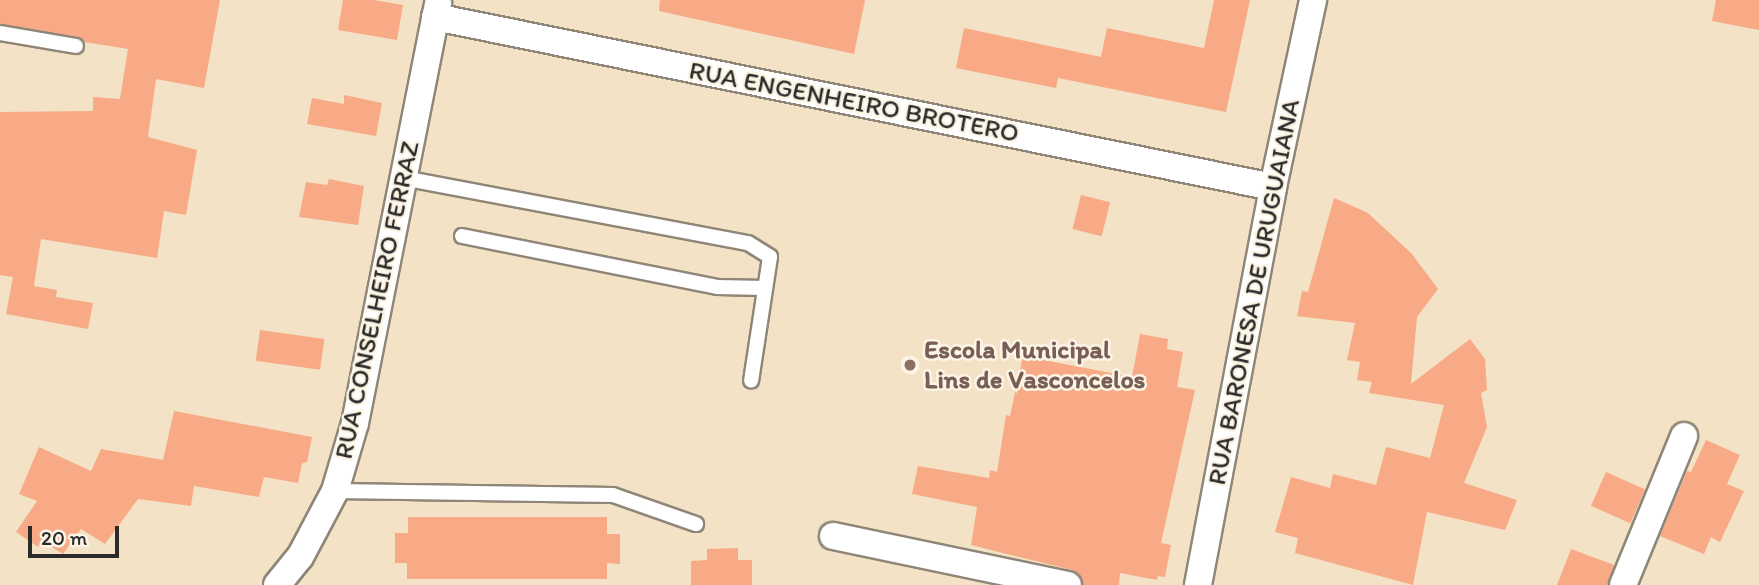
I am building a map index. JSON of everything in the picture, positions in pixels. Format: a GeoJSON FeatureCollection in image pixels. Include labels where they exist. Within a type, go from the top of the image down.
{"type":"FeatureCollection","features":[{"type":"Feature","properties":{"kind":"street","name":"RUA BARONESA DE URUGUAIANA"},"geometry":{"type":"LineString","coordinates":[[1198,585],[1273,187],[1313,0]]}},
{"type":"Feature","properties":{"kind":"street","name":"RUA ENGENHEIRO BROTERO"},"geometry":{"type":"LineString","coordinates":[[437,9],[1273,187]]}},
{"type":"Feature","properties":{"kind":"street","name":"RUA CONSELHEIRO FERRAZ"},"geometry":{"type":"LineString","coordinates":[[277,585],[300,557],[335,491],[355,423],[437,9]]}},
{"type":"Feature","properties":{"kind":"street"},"geometry":{"type":"LineString","coordinates":[[1623,585],[1684,436]]}},
{"type":"Feature","properties":{"kind":"street"},"geometry":{"type":"LineString","coordinates":[[833,536],[1068,585]]}},
{"type":"Feature","properties":{"kind":"lane"},"geometry":{"type":"LineString","coordinates":[[0,33],[76,47]]}},
{"type":"Feature","properties":{"kind":"lane"},"geometry":{"type":"LineString","coordinates":[[403,178],[748,243],[769,257],[751,381]]}},
{"type":"Feature","properties":{"kind":"lane"},"geometry":{"type":"LineString","coordinates":[[462,236],[717,287],[765,288]]}},
{"type":"Feature","properties":{"kind":"lane"},"geometry":{"type":"LineString","coordinates":[[335,491],[614,495],[696,524]]}},
{"type":"Feature","properties":{"kind":"building"},"geometry":{"type":"Polygon","coordinates":[[[0,0],[220,0],[204,88],[156,79],[148,137],[197,150],[186,215],[164,211],[157,258],[41,239],[34,286],[57,290],[56,297],[93,303],[88,329],[6,314],[13,277],[0,275],[0,112],[93,111],[93,97],[120,99],[128,49],[85,42],[78,37],[0,24],[0,0]]]}},
{"type":"Feature","properties":{"kind":"building"},"geometry":{"type":"Polygon","coordinates":[[[343,0],[374,0],[403,5],[397,40],[338,30],[343,0]]]}},
{"type":"Feature","properties":{"kind":"building"},"geometry":{"type":"Polygon","coordinates":[[[660,0],[865,0],[854,54],[659,11],[660,0]]]}},
{"type":"Feature","properties":{"kind":"building"},"geometry":{"type":"Polygon","coordinates":[[[1214,0],[1250,0],[1226,112],[1058,78],[1056,88],[956,68],[964,28],[1101,57],[1107,28],[1204,48],[1214,0]]]}},
{"type":"Feature","properties":{"kind":"building"},"geometry":{"type":"Polygon","coordinates":[[[1716,0],[1759,0],[1759,30],[1712,21],[1716,0]]]}},
{"type":"Feature","properties":{"kind":"building"},"geometry":{"type":"Polygon","coordinates":[[[344,95],[382,103],[376,136],[307,124],[312,98],[344,104],[344,95]]]}},
{"type":"Feature","properties":{"kind":"building"},"geometry":{"type":"Polygon","coordinates":[[[329,179],[364,186],[358,225],[299,217],[306,182],[327,185],[329,179]]]}},
{"type":"Feature","properties":{"kind":"building"},"geometry":{"type":"Polygon","coordinates":[[[1081,195],[1110,202],[1102,236],[1073,229],[1081,195]]]}},
{"type":"Feature","properties":{"kind":"building"},"geometry":{"type":"Polygon","coordinates":[[[1334,198],[1368,213],[1412,254],[1438,289],[1417,317],[1411,384],[1470,339],[1485,359],[1487,390],[1481,393],[1487,427],[1464,483],[1517,500],[1505,530],[1427,512],[1413,585],[1295,553],[1298,538],[1275,532],[1291,477],[1330,488],[1333,474],[1376,485],[1386,447],[1430,458],[1444,405],[1369,393],[1372,382],[1357,380],[1360,362],[1347,360],[1355,323],[1297,316],[1302,291],[1308,292],[1334,198]]]}},
{"type":"Feature","properties":{"kind":"building"},"geometry":{"type":"Polygon","coordinates":[[[260,330],[324,339],[320,370],[256,361],[260,330]]]}},
{"type":"Feature","properties":{"kind":"building"},"geometry":{"type":"Polygon","coordinates":[[[1140,334],[1168,339],[1167,349],[1183,352],[1177,387],[1195,390],[1161,543],[1171,545],[1165,577],[1158,576],[1157,580],[1120,573],[1119,585],[1083,585],[1079,574],[1072,570],[971,545],[977,507],[912,494],[918,466],[989,478],[990,470],[997,472],[1006,415],[1010,416],[1023,356],[1132,377],[1140,334]]]}},
{"type":"Feature","properties":{"kind":"building"},"geometry":{"type":"Polygon","coordinates":[[[174,411],[312,437],[307,462],[302,463],[298,483],[264,477],[259,497],[194,486],[191,506],[138,499],[105,544],[81,529],[63,554],[42,541],[38,547],[16,532],[37,501],[19,494],[39,447],[91,471],[101,449],[163,460],[174,411]]]}},
{"type":"Feature","properties":{"kind":"building"},"geometry":{"type":"Polygon","coordinates":[[[1706,440],[1740,455],[1727,484],[1744,491],[1720,542],[1711,537],[1704,554],[1660,536],[1687,471],[1691,472],[1706,440]]]}},
{"type":"Feature","properties":{"kind":"building"},"geometry":{"type":"Polygon","coordinates":[[[1606,472],[1645,489],[1630,523],[1591,506],[1606,472]]]}},
{"type":"Feature","properties":{"kind":"building"},"geometry":{"type":"Polygon","coordinates":[[[408,517],[607,517],[607,534],[620,534],[620,564],[607,563],[607,579],[407,579],[407,563],[395,563],[395,533],[408,533],[408,517]]]}},
{"type":"Feature","properties":{"kind":"building"},"geometry":{"type":"Polygon","coordinates":[[[738,548],[738,560],[752,560],[752,585],[691,585],[691,561],[707,560],[707,549],[738,548]]]}},
{"type":"Feature","properties":{"kind":"building"},"geometry":{"type":"Polygon","coordinates":[[[1571,549],[1614,565],[1608,585],[1557,585],[1571,549]]]}},
{"type":"Feature","properties":{"kind":"place","name":"Escola Municipal Lins de Vasconcelos"},"geometry":{"type":"Point","coordinates":[910,365]}}]}
